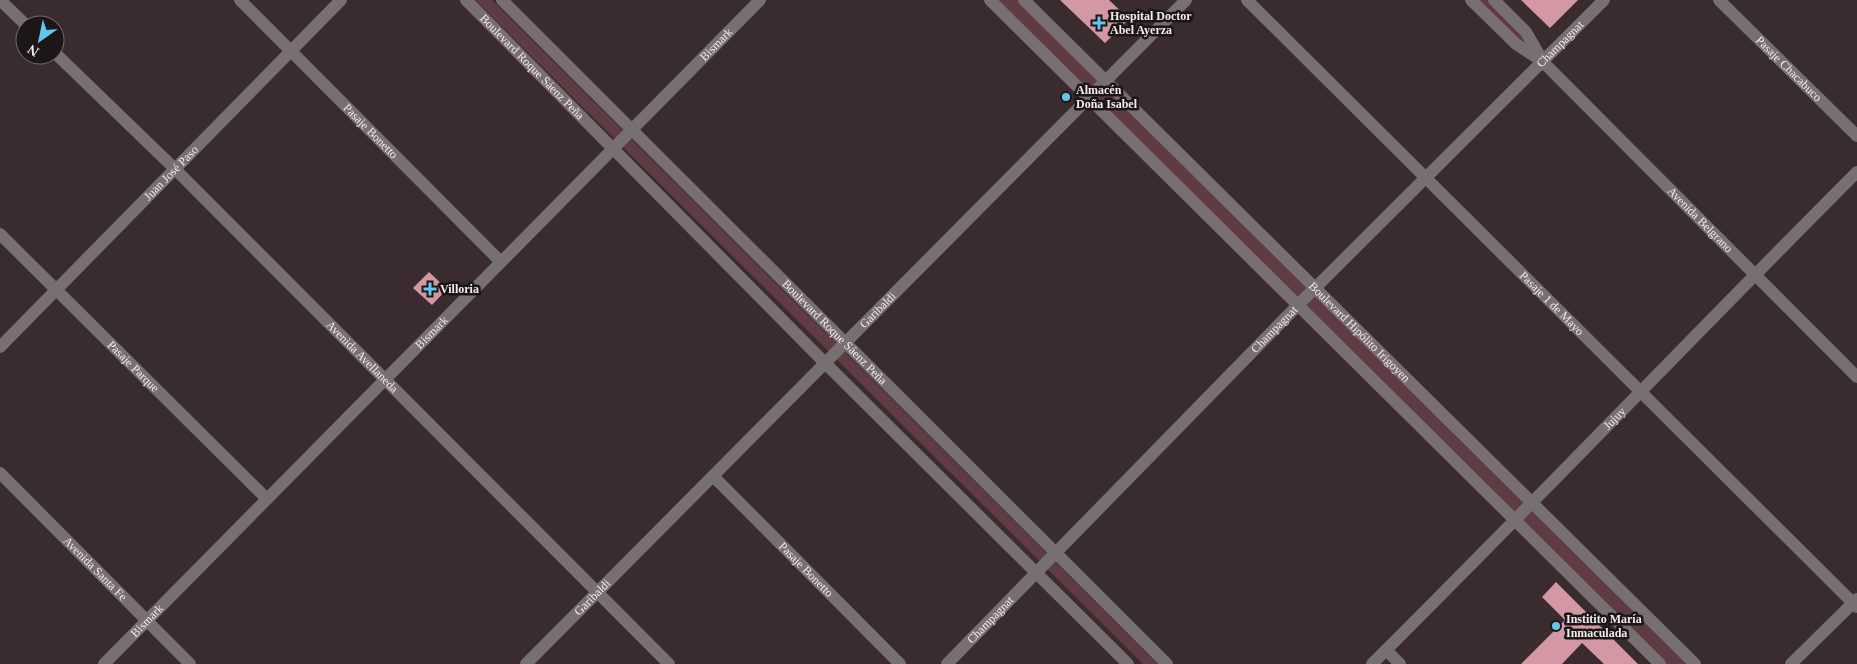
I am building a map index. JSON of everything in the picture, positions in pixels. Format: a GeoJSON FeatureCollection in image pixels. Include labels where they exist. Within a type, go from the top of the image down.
{"type":"FeatureCollection","features":[{"type":"Feature","properties":{"kind":"street"},"geometry":{"type":"LineString","coordinates":[[0,0],[16,15]]}},
{"type":"Feature","properties":{"kind":"street","name":"Pasaje Bonetto"},"geometry":{"type":"LineString","coordinates":[[240,0],[501,262]]}},
{"type":"Feature","properties":{"kind":"street","name":"Juan José Paso"},"geometry":{"type":"LineString","coordinates":[[0,347],[174,168],[342,0]]}},
{"type":"Feature","properties":{"kind":"street","name":"Boulevard Roque Sáenz Peña"},"geometry":{"type":"LineString","coordinates":[[466,0],[825,363],[1128,664]]}},
{"type":"Feature","properties":{"kind":"street","name":"Boulevard Roque Sáenz Peña"},"geometry":{"type":"LineString","coordinates":[[502,0],[1167,664]]}},
{"type":"Feature","properties":{"kind":"street","name":"Boulevard Hipólito Irigoyen"},"geometry":{"type":"LineString","coordinates":[[990,0],[1660,664]]}},
{"type":"Feature","properties":{"kind":"street","name":"Boulevard Hipólito Irigoyen"},"geometry":{"type":"LineString","coordinates":[[1024,0],[1695,664]]}},
{"type":"Feature","properties":{"kind":"street","name":"Garibaldi"},"geometry":{"type":"LineString","coordinates":[[526,664],[1186,0]]}},
{"type":"Feature","properties":{"kind":"street","name":"Pasaje 1 de Mayo"},"geometry":{"type":"LineString","coordinates":[[1247,0],[1640,393],[1856,603]]}},
{"type":"Feature","properties":{"kind":"street","name":"Avenida Belgrano"},"geometry":{"type":"LineString","coordinates":[[1471,0],[1516,44],[1542,61],[1857,377]]}},
{"type":"Feature","properties":{"kind":"street","name":"Avenida Belgrano"},"geometry":{"type":"LineString","coordinates":[[1494,0],[1526,32],[1542,61]]}},
{"type":"Feature","properties":{"kind":"street","name":"Champagnat"},"geometry":{"type":"LineString","coordinates":[[948,664],[1298,306],[1604,0]]}},
{"type":"Feature","properties":{"kind":"street","name":"Pasaje Chacabuco"},"geometry":{"type":"LineString","coordinates":[[1720,0],[1857,136]]}},
{"type":"Feature","properties":{"kind":"street","name":"Bismark"},"geometry":{"type":"LineString","coordinates":[[104,664],[755,2]]}},
{"type":"Feature","properties":{"kind":"street","name":"Avenida Avellaneda"},"geometry":{"type":"LineString","coordinates":[[65,63],[174,168],[669,664]]}},
{"type":"Feature","properties":{"kind":"street","name":"Jujuy"},"geometry":{"type":"LineString","coordinates":[[1372,664],[1857,172]]}},
{"type":"Feature","properties":{"kind":"street","name":"Pasaje Parque"},"geometry":{"type":"LineString","coordinates":[[0,234],[267,499]]}},
{"type":"Feature","properties":{"kind":"street","name":"Avenida Santa Fe"},"geometry":{"type":"LineString","coordinates":[[0,474],[190,664]]}},
{"type":"Feature","properties":{"kind":"street","name":"Pasaje Bonetto"},"geometry":{"type":"LineString","coordinates":[[713,476],[900,664]]}},
{"type":"Feature","properties":{"kind":"street"},"geometry":{"type":"LineString","coordinates":[[1791,664],[1856,603]]}},
{"type":"Feature","properties":{"kind":"street"},"geometry":{"type":"LineString","coordinates":[[1386,650],[1400,664]]}},
{"type":"Feature","properties":{"kind":"shaded area"},"geometry":{"type":"Polygon","coordinates":[[[475,0],[492,0],[1158,664],[1143,664],[475,0]]]}},
{"type":"Feature","properties":{"kind":"shaded area"},"geometry":{"type":"Polygon","coordinates":[[[990,0],[1024,0],[1695,664],[1660,664],[990,0]]]}},
{"type":"Feature","properties":{"kind":"shaded area"},"geometry":{"type":"Polygon","coordinates":[[[1471,0],[1494,0],[1542,61],[1471,0]]]}},
{"type":"Feature","properties":{"kind":"building"},"geometry":{"type":"Polygon","coordinates":[[[1060,0],[1109,0],[1129,19],[1105,43],[1060,0]]]}},
{"type":"Feature","properties":{"kind":"building"},"geometry":{"type":"Polygon","coordinates":[[[1521,0],[1578,0],[1550,28],[1521,0]]]}},
{"type":"Feature","properties":{"kind":"building","name":"Villoria"},"geometry":{"type":"Polygon","coordinates":[[[429,272],[447,289],[432,305],[413,288],[429,272]]]}},
{"type":"Feature","properties":{"kind":"building"},"geometry":{"type":"Polygon","coordinates":[[[1556,582],[1638,664],[1604,664],[1582,643],[1562,664],[1521,664],[1565,620],[1542,597],[1556,582]]]}},
{"type":"Feature","properties":{"kind":"place","name":"Hospital Doctor Abel Ayerza"},"geometry":{"type":"Point","coordinates":[1099,23]}},
{"type":"Feature","properties":{"kind":"place","name":"Almacén Doña Isabel"},"geometry":{"type":"Point","coordinates":[1066,97]}},
{"type":"Feature","properties":{"kind":"place","name":"Villoria"},"geometry":{"type":"Point","coordinates":[430,289]}},
{"type":"Feature","properties":{"kind":"place","name":"Institito María Inmaculada"},"geometry":{"type":"Point","coordinates":[1556,626]}}]}
